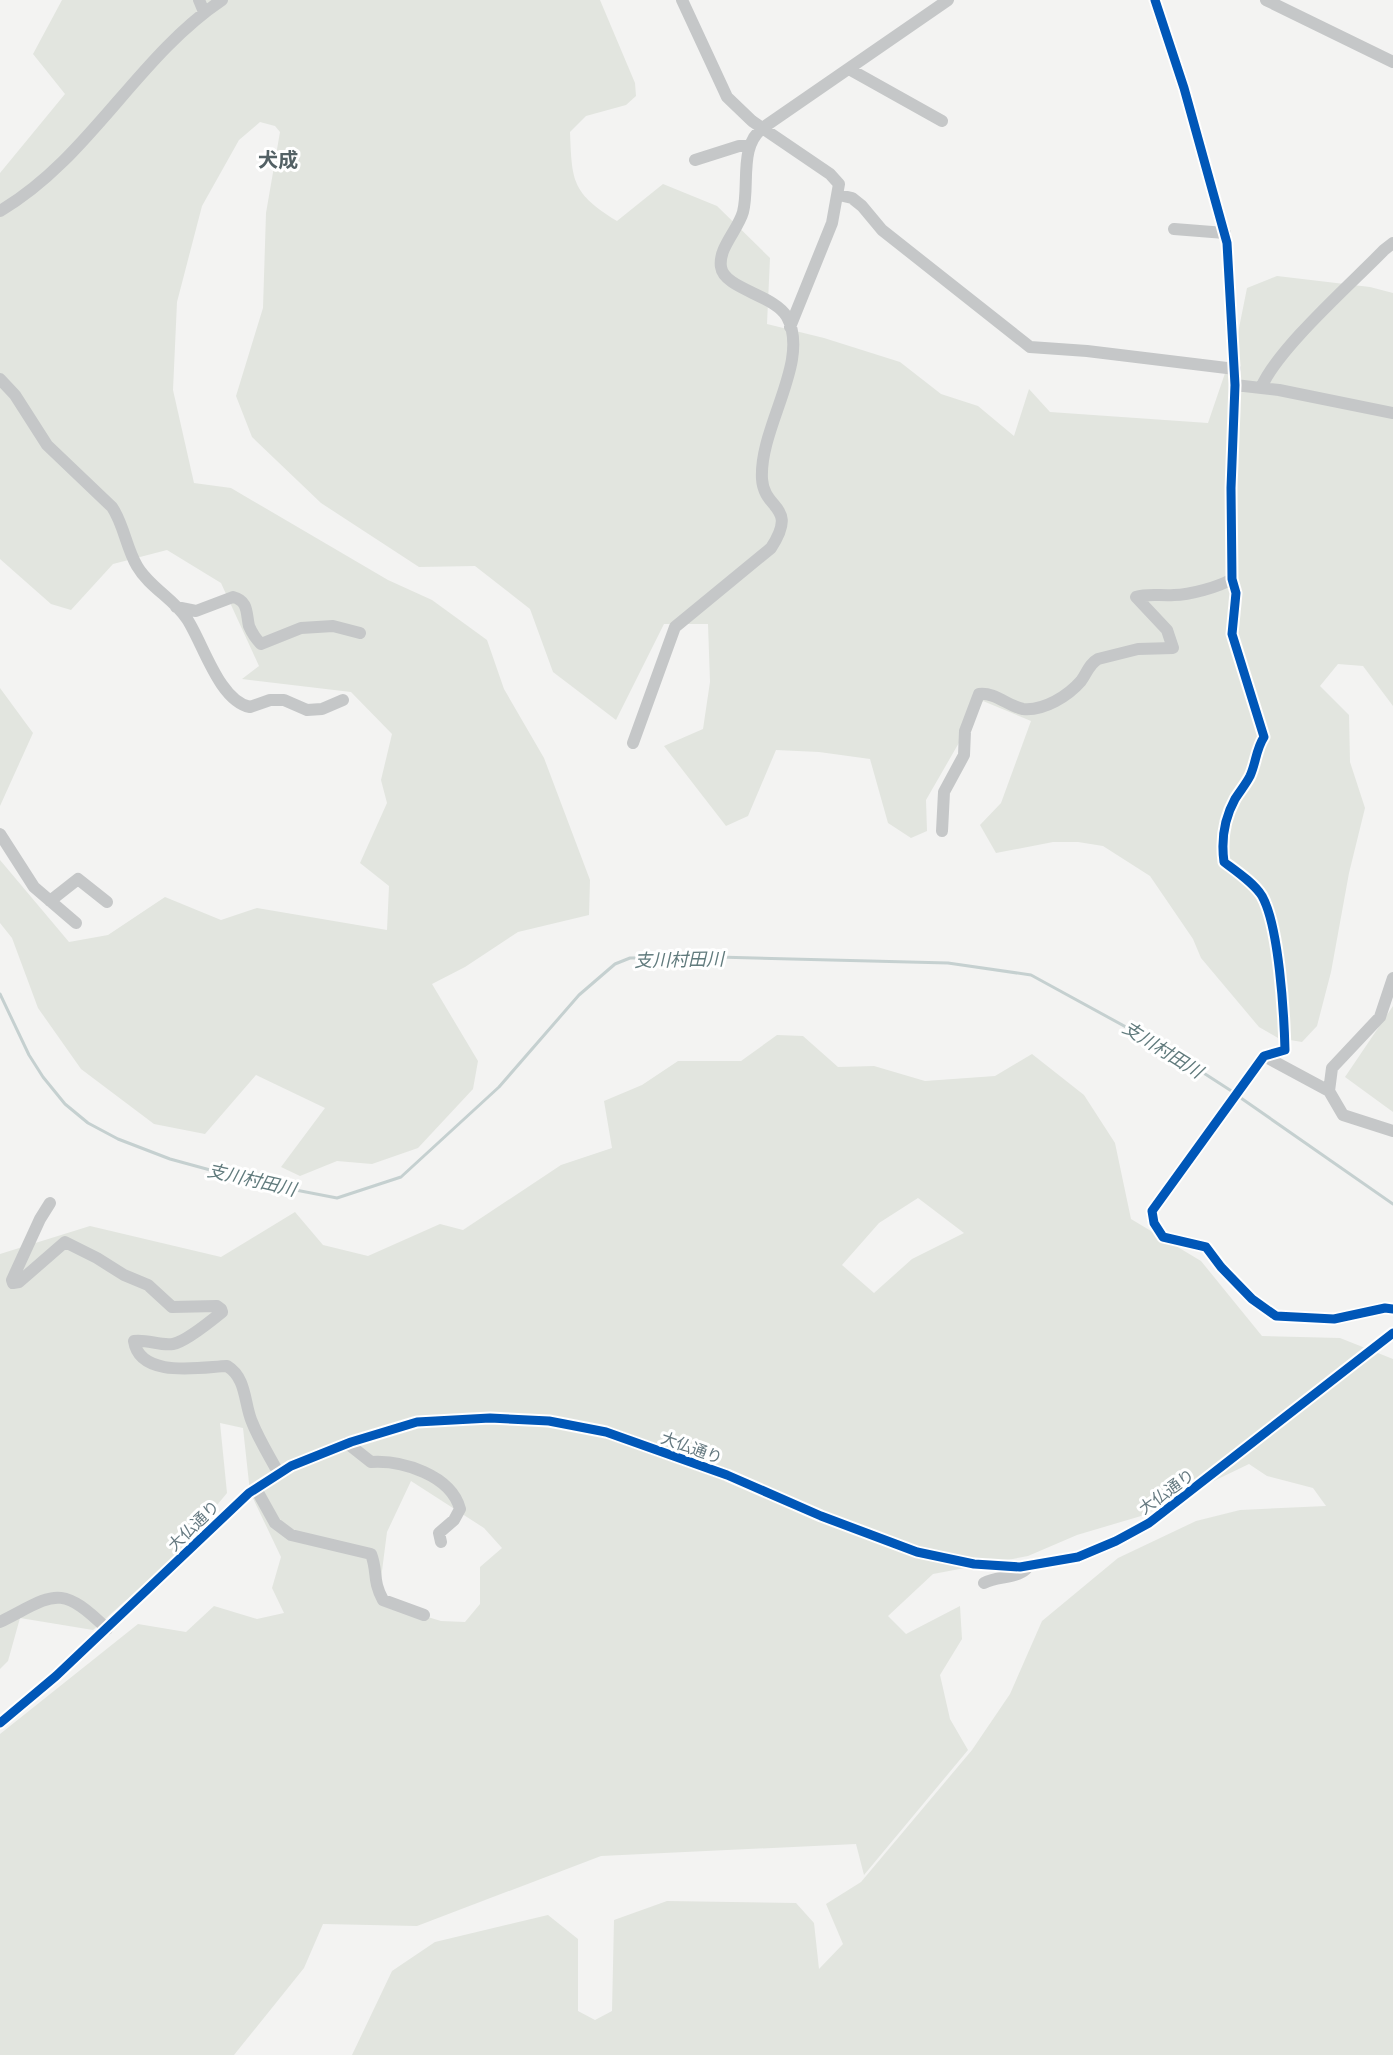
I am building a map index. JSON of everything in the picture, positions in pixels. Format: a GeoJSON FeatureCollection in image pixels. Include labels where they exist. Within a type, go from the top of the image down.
{"type":"FeatureCollection","features":[{"type":"Feature","properties":{"kind":"street"},"geometry":{"type":"LineString","coordinates":[[198,0],[204,12]]}},
{"type":"Feature","properties":{"kind":"street"},"geometry":{"type":"LineString","coordinates":[[0,212],[16,202],[62,161],[204,12],[222,0]]}},
{"type":"Feature","properties":{"kind":"street"},"geometry":{"type":"LineString","coordinates":[[682,0],[727,97],[752,121],[830,174],[839,184],[839,195],[832,222],[790,327]]}},
{"type":"Feature","properties":{"kind":"street"},"geometry":{"type":"LineString","coordinates":[[633,743],[675,627],[771,548],[780,534],[783,521],[780,511],[762,486],[761,466],[770,425],[793,363],[795,350],[790,327],[783,312],[751,290],[730,281],[722,273],[720,264],[724,250],[743,213],[749,146],[756,132],[948,0]]}},
{"type":"Feature","properties":{"kind":"street"},"geometry":{"type":"LineString","coordinates":[[1155,0],[1184,88],[1225,233],[1235,369],[1231,488],[1232,579],[1236,593],[1232,634],[1264,736],[1256,753],[1248,781],[1234,801],[1224,828],[1222,844],[1224,862],[1261,894],[1271,916],[1286,1050],[1264,1056],[1152,1210],[1154,1223],[1163,1237],[1206,1247],[1221,1267],[1252,1299],[1276,1316],[1334,1319],[1385,1308],[1393,1309]]}},
{"type":"Feature","properties":{"kind":"street"},"geometry":{"type":"LineString","coordinates":[[1268,0],[1393,62]]}},
{"type":"Feature","properties":{"kind":"street"},"geometry":{"type":"LineString","coordinates":[[849,69],[942,121]]}},
{"type":"Feature","properties":{"kind":"street"},"geometry":{"type":"LineString","coordinates":[[695,160],[739,146],[749,146]]}},
{"type":"Feature","properties":{"kind":"street"},"geometry":{"type":"LineString","coordinates":[[839,195],[852,198],[862,206],[882,230],[1030,347],[1087,351],[1235,369]]}},
{"type":"Feature","properties":{"kind":"street"},"geometry":{"type":"LineString","coordinates":[[1174,229],[1225,233]]}},
{"type":"Feature","properties":{"kind":"street"},"geometry":{"type":"LineString","coordinates":[[1261,388],[1265,378],[1296,341],[1393,243]]}},
{"type":"Feature","properties":{"kind":"street"},"geometry":{"type":"LineString","coordinates":[[0,378],[15,395],[47,445],[112,507],[119,518],[132,557],[143,577],[186,618],[232,698],[243,706],[250,707],[270,699],[284,700],[308,710],[322,709],[344,700]]}},
{"type":"Feature","properties":{"kind":"street"},"geometry":{"type":"LineString","coordinates":[[1235,385],[1393,413]]}},
{"type":"Feature","properties":{"kind":"street"},"geometry":{"type":"LineString","coordinates":[[942,831],[944,792],[964,755],[965,731],[980,694],[987,693],[1022,709],[1042,707],[1072,689],[1092,662],[1098,659],[1138,649],[1173,648],[1167,630],[1136,597],[1185,594],[1208,586],[1221,585],[1232,579]]}},
{"type":"Feature","properties":{"kind":"street"},"geometry":{"type":"LineString","coordinates":[[175,607],[196,611],[233,597],[239,598],[246,606],[250,627],[261,644],[300,628],[333,626],[360,633]]}},
{"type":"Feature","properties":{"kind":"street"},"geometry":{"type":"LineString","coordinates":[[0,834],[34,887],[76,923]]}},
{"type":"Feature","properties":{"kind":"street"},"geometry":{"type":"LineString","coordinates":[[50,901],[78,879],[107,902]]}},
{"type":"Feature","properties":{"kind":"street"},"geometry":{"type":"LineString","coordinates":[[1329,1091],[1332,1068],[1380,1017],[1393,978]]}},
{"type":"Feature","properties":{"kind":"street"},"geometry":{"type":"LineString","coordinates":[[1264,1056],[1329,1091],[1343,1115],[1393,1131]]}},
{"type":"Feature","properties":{"kind":"street"},"geometry":{"type":"LineString","coordinates":[[50,1203],[12,1280],[14,1283],[19,1282],[65,1242],[98,1258],[124,1275],[148,1285],[172,1307],[217,1306],[222,1312],[180,1341],[171,1345],[134,1341],[135,1348],[150,1362],[169,1368],[227,1366],[232,1370],[241,1383],[251,1421],[279,1474]]}},
{"type":"Feature","properties":{"kind":"street","name":"大仏通り"},"geometry":{"type":"LineString","coordinates":[[0,1723],[56,1676],[256,1489],[279,1474],[346,1443],[417,1422],[490,1418],[549,1421],[606,1432],[727,1475],[821,1516],[917,1552],[974,1564],[1029,1566],[1078,1557],[1116,1541],[1149,1523],[1393,1333]]}},
{"type":"Feature","properties":{"kind":"street"},"geometry":{"type":"LineString","coordinates":[[346,1443],[370,1462],[389,1460],[415,1466],[454,1494],[460,1509],[454,1520],[439,1533],[441,1542]]}},
{"type":"Feature","properties":{"kind":"street"},"geometry":{"type":"LineString","coordinates":[[256,1489],[275,1523],[291,1535],[371,1554],[375,1581],[384,1600],[424,1615]]}},
{"type":"Feature","properties":{"kind":"street"},"geometry":{"type":"LineString","coordinates":[[984,1583],[994,1577],[1023,1572],[1029,1566]]}},
{"type":"Feature","properties":{"kind":"street"},"geometry":{"type":"LineString","coordinates":[[0,1622],[44,1600],[59,1597],[75,1601],[106,1629]]}},
{"type":"Feature","properties":{"kind":"shaded area"},"geometry":{"type":"Polygon","coordinates":[[[62,0],[600,0],[635,83],[636,96],[626,105],[586,116],[570,132],[574,175],[583,194],[617,221],[663,184],[717,206],[770,258],[767,324],[824,338],[900,362],[941,394],[978,406],[1014,436],[1029,389],[1050,412],[1208,423],[1237,338],[1247,288],[1277,276],[1370,287],[1393,293],[1393,706],[1363,666],[1338,664],[1320,686],[1349,715],[1350,762],[1365,808],[1349,873],[1331,972],[1317,1026],[1302,1042],[1278,1038],[1259,1027],[1201,958],[1193,939],[1150,876],[1103,846],[1078,842],[1053,842],[996,853],[980,825],[1001,803],[1031,721],[983,701],[926,800],[927,831],[911,838],[888,823],[870,759],[819,752],[776,750],[748,816],[726,826],[664,746],[703,729],[710,682],[708,624],[664,624],[616,720],[553,672],[530,609],[475,566],[419,567],[321,503],[252,437],[236,396],[263,308],[266,213],[280,132],[275,126],[260,122],[239,140],[202,206],[177,302],[173,390],[194,483],[231,488],[388,580],[432,600],[487,640],[504,689],[544,758],[590,880],[589,915],[518,932],[465,967],[432,984],[478,1061],[473,1089],[418,1148],[372,1164],[337,1161],[300,1176],[281,1167],[325,1108],[256,1075],[205,1134],[154,1124],[81,1069],[38,1008],[12,938],[0,923],[0,860],[69,942],[108,935],[165,897],[221,920],[257,908],[387,930],[389,886],[360,863],[387,803],[381,780],[392,734],[351,692],[242,679],[259,666],[221,583],[167,550],[113,564],[71,610],[51,604],[0,559],[0,173],[65,94],[33,54],[62,0]]]}},
{"type":"Feature","properties":{"kind":"shaded area"},"geometry":{"type":"Polygon","coordinates":[[[0,688],[33,733],[0,806],[0,688]]]}},
{"type":"Feature","properties":{"kind":"shaded area"},"geometry":{"type":"Polygon","coordinates":[[[1393,1006],[1393,1112],[1345,1077],[1393,1006]]]}},
{"type":"Feature","properties":{"kind":"shaded area"},"geometry":{"type":"Polygon","coordinates":[[[777,1035],[803,1036],[838,1067],[874,1066],[925,1081],[995,1076],[1032,1054],[1084,1095],[1115,1143],[1131,1219],[1201,1261],[1262,1336],[1340,1338],[1393,1359],[1393,2055],[352,2055],[392,1971],[435,1942],[548,1915],[578,1939],[578,2011],[595,2020],[612,2011],[614,1920],[667,1901],[796,1903],[814,1923],[819,1969],[843,1944],[826,1904],[861,1882],[972,1750],[1010,1694],[1042,1621],[1118,1558],[1196,1521],[1240,1510],[1326,1506],[1313,1488],[1267,1476],[1249,1464],[1141,1516],[1077,1535],[1028,1556],[933,1574],[888,1616],[906,1634],[960,1606],[962,1639],[940,1675],[950,1719],[968,1750],[864,1875],[856,1844],[601,1856],[417,1926],[323,1924],[304,1968],[234,2055],[0,2055],[0,1734],[138,1624],[186,1632],[214,1606],[257,1619],[284,1613],[272,1588],[281,1557],[250,1492],[243,1428],[220,1423],[227,1493],[174,1557],[93,1630],[20,1618],[8,1661],[0,1669],[0,1254],[90,1226],[221,1257],[295,1212],[323,1245],[368,1256],[440,1224],[463,1230],[561,1165],[612,1148],[604,1101],[642,1085],[678,1061],[741,1061],[777,1035]],[[918,1198],[879,1223],[842,1265],[874,1293],[912,1259],[964,1233],[918,1198]],[[411,1481],[387,1532],[378,1602],[441,1621],[465,1622],[480,1604],[480,1567],[502,1548],[484,1528],[411,1481]]]}},
{"type":"Feature","properties":{"kind":"waterway","name":"支川村田川"},"geometry":{"type":"LineString","coordinates":[[0,994],[29,1055],[43,1077],[65,1104],[88,1123],[118,1139],[170,1159],[254,1182],[337,1198],[401,1177],[499,1087],[579,995],[615,964],[630,958],[717,957],[948,963],[1031,975],[1168,1050],[1233,1092]]}},
{"type":"Feature","properties":{"kind":"waterway","name":"支川村田川"},"geometry":{"type":"LineString","coordinates":[[1238,1096],[1393,1204]]}},
{"type":"Feature","properties":{"kind":"cycle path"},"geometry":{"type":"LineString","coordinates":[[1155,0],[1184,88],[1227,243],[1235,385],[1231,488],[1232,579],[1236,593],[1232,634],[1264,737],[1250,776],[1228,814],[1224,830],[1223,854],[1224,862],[1254,886],[1262,896],[1268,910],[1280,970],[1285,1050],[1264,1056],[1152,1211],[1154,1223],[1163,1237],[1206,1247],[1221,1267],[1252,1299],[1276,1316],[1334,1319],[1385,1308],[1393,1309]]}},
{"type":"Feature","properties":{"kind":"cycle path"},"geometry":{"type":"LineString","coordinates":[[0,1723],[56,1676],[249,1493],[291,1466],[351,1442],[417,1422],[490,1418],[549,1421],[606,1432],[727,1475],[821,1516],[917,1552],[974,1564],[1020,1567],[1078,1557],[1116,1541],[1149,1523],[1393,1333]]}},
{"type":"Feature","properties":{"kind":"district","name":"犬成"},"geometry":{"type":"Point","coordinates":[278,159]}}]}
